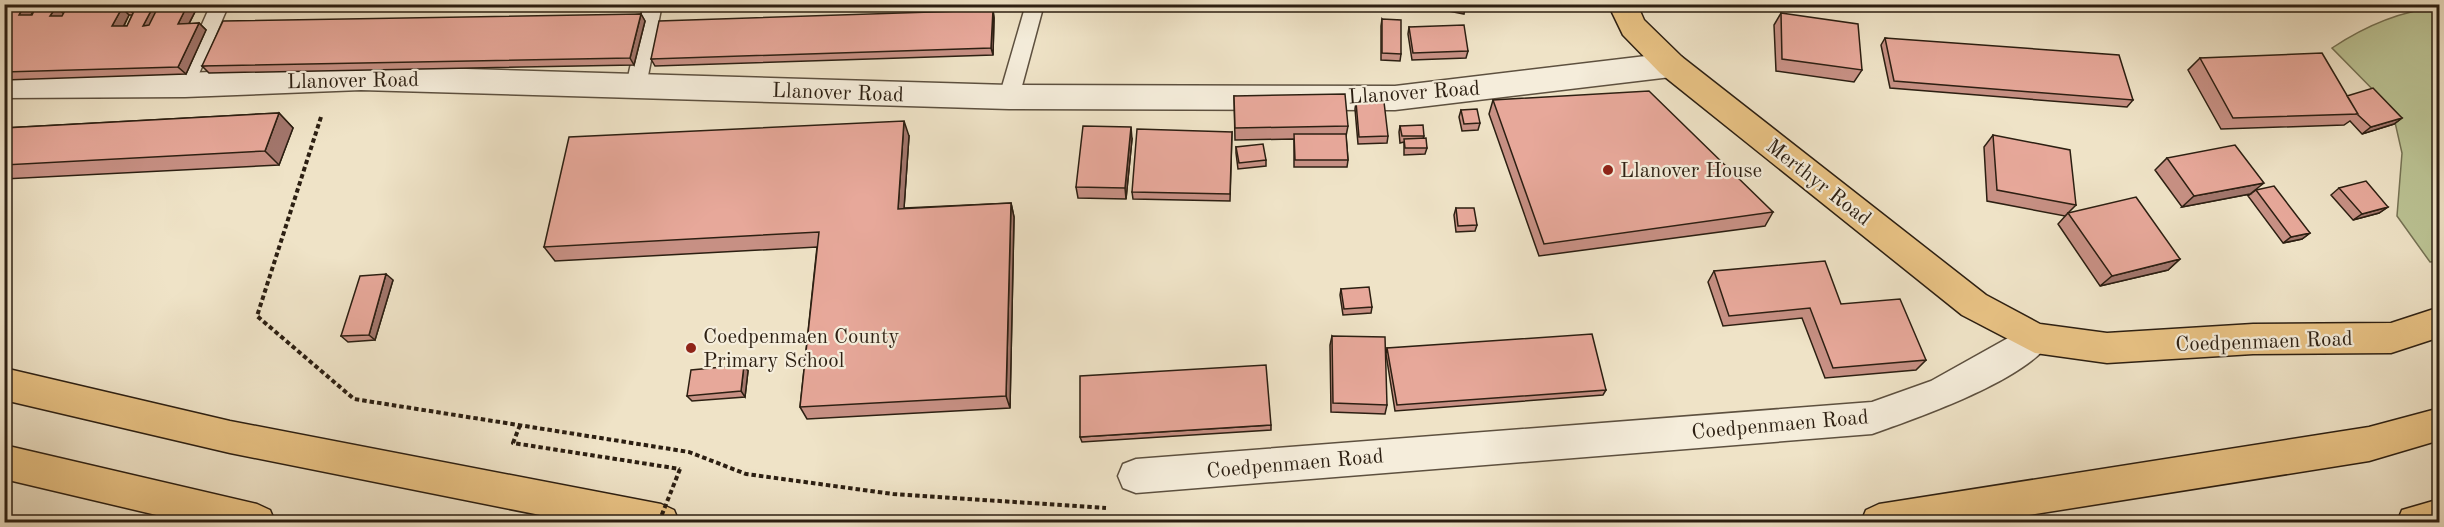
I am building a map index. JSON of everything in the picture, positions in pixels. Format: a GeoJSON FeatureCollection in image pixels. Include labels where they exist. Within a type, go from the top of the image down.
{"type":"FeatureCollection","features":[{"type":"Feature","properties":{"kind":"main road","name":"Merthyr Road"},"geometry":{"type":"LineString","coordinates":[[1622,4],[1633,27],[1671,65],[1974,305],[2035,338]]}},
{"type":"Feature","properties":{"kind":"main road","name":"Coedpenmaen Road"},"geometry":{"type":"LineString","coordinates":[[2035,338],[2108,348],[2253,339],[2391,338],[2439,322]]}},
{"type":"Feature","properties":{"kind":"main road"},"geometry":{"type":"LineString","coordinates":[[4,384],[230,437],[660,522]]}},
{"type":"Feature","properties":{"kind":"main road"},"geometry":{"type":"LineString","coordinates":[[1879,522],[2369,444],[2439,423]]}},
{"type":"Feature","properties":{"kind":"main road"},"geometry":{"type":"LineString","coordinates":[[4,462],[257,522]]}},
{"type":"Feature","properties":{"kind":"main road"},"geometry":{"type":"LineString","coordinates":[[2415,522],[2439,516]]}},
{"type":"Feature","properties":{"kind":"street","name":"Llanover Road"},"geometry":{"type":"LineString","coordinates":[[4,86],[185,85],[333,79],[1009,97],[1395,98],[1671,65]]}},
{"type":"Feature","properties":{"kind":"street","name":"Coedpenmaen Road"},"geometry":{"type":"LineString","coordinates":[[1136,476],[1872,418],[1942,393],[1992,367],[2035,338]]}},
{"type":"Feature","properties":{"kind":"lane"},"geometry":{"type":"LineString","coordinates":[[185,85],[220,4]]}},
{"type":"Feature","properties":{"kind":"lane"},"geometry":{"type":"LineString","coordinates":[[636,86],[653,4]]}},
{"type":"Feature","properties":{"kind":"lane"},"geometry":{"type":"LineString","coordinates":[[1009,97],[1035,4]]}},
{"type":"Feature","properties":{"kind":"path"},"geometry":{"type":"LineString","coordinates":[[333,79],[257,316],[354,399],[689,452],[746,474],[893,494],[1108,508],[1136,476]]}},
{"type":"Feature","properties":{"kind":"path"},"geometry":{"type":"LineString","coordinates":[[520,425],[513,443],[680,469],[660,522]]}},
{"type":"Feature","properties":{"kind":"green space"},"geometry":{"type":"Polygon","coordinates":[[[2439,7],[2439,261],[2430,262],[2397,216],[2402,153],[2392,109],[2332,48],[2383,21],[2410,12],[2439,7]]]}},
{"type":"Feature","properties":{"kind":"building"},"geometry":{"type":"Polygon","coordinates":[[[11,4],[25,4],[19,15],[32,15],[36,7],[56,7],[50,16],[62,16],[67,7],[129,4],[127,8],[122,8],[112,26],[127,26],[136,7],[153,7],[143,26],[149,25],[159,5],[152,4],[188,4],[178,24],[199,23],[178,67],[4,72],[4,15],[11,4]]]}},
{"type":"Feature","properties":{"kind":"building"},"geometry":{"type":"Polygon","coordinates":[[[993,10],[991,48],[651,59],[659,21],[993,10]]]}},
{"type":"Feature","properties":{"kind":"building"},"geometry":{"type":"Polygon","coordinates":[[[1781,13],[1858,24],[1862,70],[1782,59],[1781,13]]]}},
{"type":"Feature","properties":{"kind":"building"},"geometry":{"type":"Polygon","coordinates":[[[641,14],[630,58],[202,66],[223,21],[641,14]]]}},
{"type":"Feature","properties":{"kind":"building"},"geometry":{"type":"Polygon","coordinates":[[[1382,19],[1401,20],[1401,54],[1382,53],[1382,19]]]}},
{"type":"Feature","properties":{"kind":"building"},"geometry":{"type":"Polygon","coordinates":[[[1464,25],[1468,51],[1413,53],[1409,27],[1464,25]]]}},
{"type":"Feature","properties":{"kind":"building"},"geometry":{"type":"Polygon","coordinates":[[[1885,38],[2119,55],[2133,100],[1894,81],[1885,38]]]}},
{"type":"Feature","properties":{"kind":"building"},"geometry":{"type":"Polygon","coordinates":[[[2322,53],[2358,114],[2233,118],[2200,58],[2322,53]]]}},
{"type":"Feature","properties":{"kind":"building"},"geometry":{"type":"Polygon","coordinates":[[[2373,88],[2402,118],[2371,127],[2357,114],[2347,96],[2373,88]]]}},
{"type":"Feature","properties":{"kind":"building","name":"Llanover House"},"geometry":{"type":"Polygon","coordinates":[[[1649,91],[1773,212],[1544,244],[1493,100],[1649,91]]]}},
{"type":"Feature","properties":{"kind":"building"},"geometry":{"type":"Polygon","coordinates":[[[1345,94],[1348,126],[1235,128],[1234,96],[1345,94]]]}},
{"type":"Feature","properties":{"kind":"building"},"geometry":{"type":"Polygon","coordinates":[[[1356,102],[1384,102],[1388,136],[1359,137],[1356,102]]]}},
{"type":"Feature","properties":{"kind":"building"},"geometry":{"type":"Polygon","coordinates":[[[1477,109],[1480,123],[1464,124],[1461,110],[1477,109]]]}},
{"type":"Feature","properties":{"kind":"building"},"geometry":{"type":"Polygon","coordinates":[[[279,113],[265,151],[4,165],[4,128],[279,113]]]}},
{"type":"Feature","properties":{"kind":"building"},"geometry":{"type":"Polygon","coordinates":[[[904,121],[898,209],[1011,203],[1006,396],[800,407],[819,232],[544,247],[569,137],[904,121]]]}},
{"type":"Feature","properties":{"kind":"building"},"geometry":{"type":"Polygon","coordinates":[[[1423,125],[1424,136],[1402,136],[1400,126],[1423,125]]]}},
{"type":"Feature","properties":{"kind":"building"},"geometry":{"type":"Polygon","coordinates":[[[1083,126],[1131,127],[1125,188],[1076,187],[1083,126]]]}},
{"type":"Feature","properties":{"kind":"building"},"geometry":{"type":"Polygon","coordinates":[[[1137,129],[1232,132],[1230,194],[1132,192],[1137,129]]]}},
{"type":"Feature","properties":{"kind":"building"},"geometry":{"type":"Polygon","coordinates":[[[1294,134],[1346,134],[1348,160],[1295,160],[1294,134]]]}},
{"type":"Feature","properties":{"kind":"building"},"geometry":{"type":"Polygon","coordinates":[[[1993,135],[2070,150],[2076,205],[1997,190],[1993,135]]]}},
{"type":"Feature","properties":{"kind":"building"},"geometry":{"type":"Polygon","coordinates":[[[1426,138],[1427,148],[1405,148],[1404,139],[1426,138]]]}},
{"type":"Feature","properties":{"kind":"building"},"geometry":{"type":"Polygon","coordinates":[[[1263,144],[1266,160],[1239,163],[1236,147],[1263,144]]]}},
{"type":"Feature","properties":{"kind":"building"},"geometry":{"type":"Polygon","coordinates":[[[2235,145],[2264,183],[2194,196],[2167,158],[2235,145]]]}},
{"type":"Feature","properties":{"kind":"building"},"geometry":{"type":"Polygon","coordinates":[[[2366,181],[2388,207],[2362,214],[2339,188],[2366,181]]]}},
{"type":"Feature","properties":{"kind":"building"},"geometry":{"type":"Polygon","coordinates":[[[2274,186],[2310,233],[2291,237],[2256,190],[2274,186]]]}},
{"type":"Feature","properties":{"kind":"building"},"geometry":{"type":"Polygon","coordinates":[[[2136,197],[2180,259],[2112,276],[2068,213],[2136,197]]]}},
{"type":"Feature","properties":{"kind":"building"},"geometry":{"type":"Polygon","coordinates":[[[1456,208],[1474,208],[1477,225],[1458,226],[1456,208]]]}},
{"type":"Feature","properties":{"kind":"building"},"geometry":{"type":"Polygon","coordinates":[[[1825,261],[1841,304],[1900,299],[1926,360],[1833,368],[1810,308],[1729,316],[1714,271],[1825,261]]]}},
{"type":"Feature","properties":{"kind":"building"},"geometry":{"type":"Polygon","coordinates":[[[386,274],[369,335],[341,336],[360,276],[386,274]]]}},
{"type":"Feature","properties":{"kind":"building"},"geometry":{"type":"Polygon","coordinates":[[[1369,287],[1372,307],[1344,309],[1341,289],[1369,287]]]}},
{"type":"Feature","properties":{"kind":"building"},"geometry":{"type":"Polygon","coordinates":[[[1592,334],[1606,390],[1397,405],[1387,348],[1592,334]]]}},
{"type":"Feature","properties":{"kind":"building"},"geometry":{"type":"Polygon","coordinates":[[[1332,336],[1385,337],[1387,405],[1333,403],[1332,336]]]}},
{"type":"Feature","properties":{"kind":"building"},"geometry":{"type":"Polygon","coordinates":[[[744,365],[741,391],[687,396],[691,370],[744,365]]]}},
{"type":"Feature","properties":{"kind":"building"},"geometry":{"type":"Polygon","coordinates":[[[1266,365],[1271,425],[1080,437],[1080,376],[1266,365]]]}},
{"type":"Feature","properties":{"kind":"place","name":"Llanover House"},"geometry":{"type":"Point","coordinates":[1608,170]}},
{"type":"Feature","properties":{"kind":"place","name":"Coedpenmaen County Primary School"},"geometry":{"type":"Point","coordinates":[691,348]}}]}
